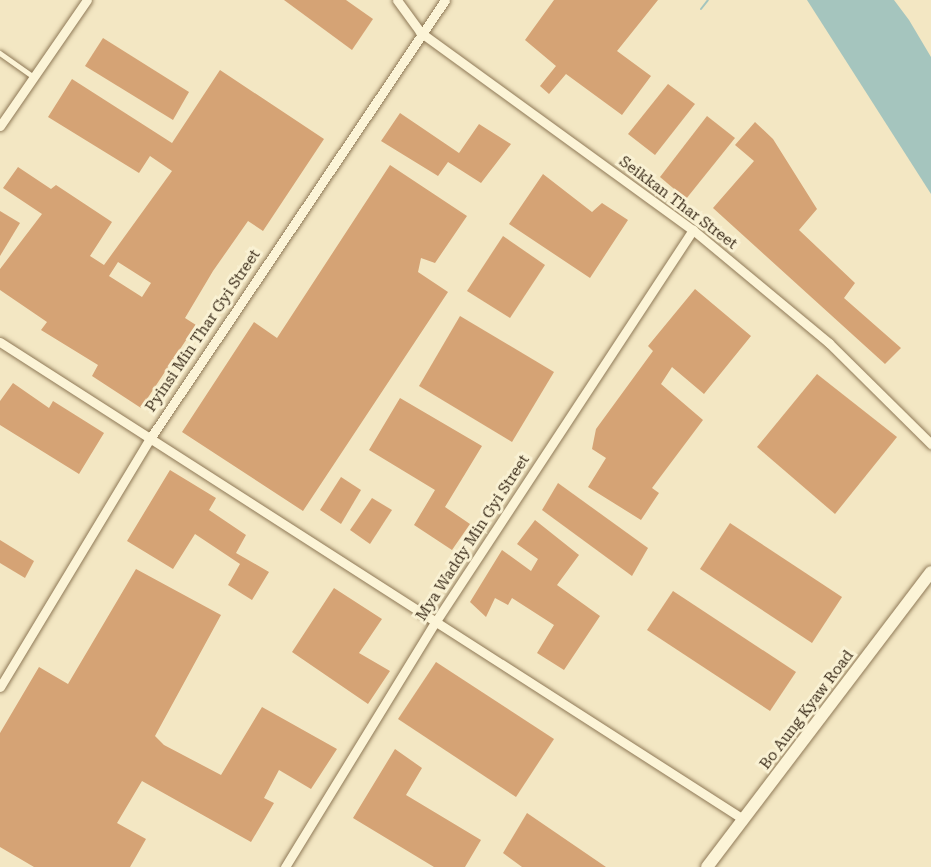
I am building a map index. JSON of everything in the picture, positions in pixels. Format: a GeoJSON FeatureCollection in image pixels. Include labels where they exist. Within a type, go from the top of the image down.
{"type":"FeatureCollection","features":[{"type":"Feature","properties":{"kind":"street"},"geometry":{"type":"LineString","coordinates":[[0,126],[87,0]]}},
{"type":"Feature","properties":{"kind":"street","name":"Seikkan Thar Street"},"geometry":{"type":"LineString","coordinates":[[397,0],[420,32],[693,230],[874,382],[931,444]]}},
{"type":"Feature","properties":{"kind":"street","name":"Pyinsi Min Thar Gyi Street"},"geometry":{"type":"LineString","coordinates":[[0,687],[149,440],[420,32],[445,0]]}},
{"type":"Feature","properties":{"kind":"street","name":"Mya Waddy Min Gyi Street"},"geometry":{"type":"LineString","coordinates":[[285,867],[436,621],[693,230]]}},
{"type":"Feature","properties":{"kind":"street"},"geometry":{"type":"LineString","coordinates":[[0,342],[149,440],[743,819]]}},
{"type":"Feature","properties":{"kind":"street","name":"Bo Aung Kyaw Road"},"geometry":{"type":"LineString","coordinates":[[707,867],[931,572]]}},
{"type":"Feature","properties":{"kind":"lane"},"geometry":{"type":"LineString","coordinates":[[0,53],[34,76]]}},
{"type":"Feature","properties":{"kind":"water"},"geometry":{"type":"Polygon","coordinates":[[[807,0],[894,0],[909,20],[931,57],[931,194],[807,0]]]}},
{"type":"Feature","properties":{"kind":"building"},"geometry":{"type":"Polygon","coordinates":[[[284,0],[346,0],[373,19],[352,50],[284,0]]]}},
{"type":"Feature","properties":{"kind":"building"},"geometry":{"type":"Polygon","coordinates":[[[554,0],[658,0],[617,51],[651,76],[622,115],[566,74],[549,94],[540,86],[556,66],[525,40],[554,0]]]}},
{"type":"Feature","properties":{"kind":"building"},"geometry":{"type":"Polygon","coordinates":[[[103,38],[189,92],[173,120],[85,66],[103,38]]]}},
{"type":"Feature","properties":{"kind":"building"},"geometry":{"type":"Polygon","coordinates":[[[220,70],[324,139],[263,231],[248,221],[213,271],[185,318],[196,325],[141,408],[92,376],[98,365],[41,330],[47,322],[0,290],[0,269],[42,214],[3,188],[18,167],[51,189],[56,185],[112,222],[90,256],[104,265],[172,171],[150,156],[139,173],[48,117],[72,79],[172,143],[220,70]],[[118,262],[109,276],[142,297],[151,283],[118,262]]]}},
{"type":"Feature","properties":{"kind":"building"},"geometry":{"type":"Polygon","coordinates":[[[668,84],[695,104],[655,155],[628,134],[668,84]]]}},
{"type":"Feature","properties":{"kind":"building"},"geometry":{"type":"Polygon","coordinates":[[[400,113],[459,153],[479,124],[511,144],[481,183],[448,162],[438,176],[381,141],[400,113]]]}},
{"type":"Feature","properties":{"kind":"building"},"geometry":{"type":"Polygon","coordinates":[[[707,116],[735,138],[686,199],[660,177],[707,116]]]}},
{"type":"Feature","properties":{"kind":"building"},"geometry":{"type":"Polygon","coordinates":[[[755,122],[773,139],[817,209],[799,230],[855,283],[844,298],[901,348],[885,364],[713,208],[754,161],[735,145],[755,122]]]}},
{"type":"Feature","properties":{"kind":"building"},"geometry":{"type":"Polygon","coordinates":[[[390,165],[467,216],[435,263],[421,258],[418,272],[448,292],[303,511],[182,432],[254,322],[277,338],[390,165]]]}},
{"type":"Feature","properties":{"kind":"building"},"geometry":{"type":"Polygon","coordinates":[[[543,174],[592,212],[602,203],[628,220],[590,278],[509,224],[543,174]]]}},
{"type":"Feature","properties":{"kind":"building"},"geometry":{"type":"Polygon","coordinates":[[[0,211],[20,223],[0,256],[0,211]]]}},
{"type":"Feature","properties":{"kind":"building"},"geometry":{"type":"Polygon","coordinates":[[[503,236],[545,265],[510,318],[467,291],[503,236]]]}},
{"type":"Feature","properties":{"kind":"building"},"geometry":{"type":"Polygon","coordinates":[[[695,289],[751,336],[704,394],[672,367],[661,384],[703,420],[652,488],[659,493],[641,520],[588,487],[606,458],[592,449],[596,429],[653,351],[648,346],[695,289]]]}},
{"type":"Feature","properties":{"kind":"building"},"geometry":{"type":"Polygon","coordinates":[[[460,316],[554,372],[512,442],[419,386],[460,316]]]}},
{"type":"Feature","properties":{"kind":"building"},"geometry":{"type":"Polygon","coordinates":[[[817,374],[897,437],[835,514],[757,447],[817,374]]]}},
{"type":"Feature","properties":{"kind":"building"},"geometry":{"type":"Polygon","coordinates":[[[13,383],[49,408],[53,401],[104,433],[79,474],[0,425],[0,401],[13,383]]]}},
{"type":"Feature","properties":{"kind":"building"},"geometry":{"type":"Polygon","coordinates":[[[400,398],[482,446],[445,507],[470,524],[452,550],[414,525],[435,490],[369,450],[400,398]]]}},
{"type":"Feature","properties":{"kind":"building"},"geometry":{"type":"Polygon","coordinates":[[[170,470],[216,498],[209,510],[246,535],[236,553],[269,572],[252,600],[228,585],[240,564],[195,534],[173,569],[127,541],[170,470]]]}},
{"type":"Feature","properties":{"kind":"building"},"geometry":{"type":"Polygon","coordinates":[[[341,477],[361,490],[341,524],[320,510],[341,477]]]}},
{"type":"Feature","properties":{"kind":"building"},"geometry":{"type":"Polygon","coordinates":[[[558,483],[648,548],[632,576],[542,510],[558,483]]]}},
{"type":"Feature","properties":{"kind":"building"},"geometry":{"type":"Polygon","coordinates":[[[372,498],[392,510],[370,544],[350,530],[372,498]]]}},
{"type":"Feature","properties":{"kind":"building"},"geometry":{"type":"Polygon","coordinates":[[[535,520],[579,555],[557,585],[600,616],[564,670],[537,653],[554,625],[512,598],[508,605],[495,598],[486,617],[470,602],[502,550],[531,571],[538,559],[517,544],[535,520]]]}},
{"type":"Feature","properties":{"kind":"building"},"geometry":{"type":"Polygon","coordinates":[[[730,523],[842,597],[812,643],[700,569],[730,523]]]}},
{"type":"Feature","properties":{"kind":"building"},"geometry":{"type":"Polygon","coordinates":[[[0,540],[34,561],[25,578],[0,563],[0,540]]]}},
{"type":"Feature","properties":{"kind":"building"},"geometry":{"type":"Polygon","coordinates":[[[136,569],[221,615],[155,736],[164,745],[221,775],[262,707],[337,749],[311,789],[279,770],[264,798],[274,803],[251,842],[142,781],[117,823],[146,839],[130,867],[34,867],[0,847],[0,733],[39,667],[68,684],[136,569]]]}},
{"type":"Feature","properties":{"kind":"building"},"geometry":{"type":"Polygon","coordinates":[[[334,588],[382,619],[359,653],[390,671],[368,704],[292,652],[334,588]]]}},
{"type":"Feature","properties":{"kind":"building"},"geometry":{"type":"Polygon","coordinates":[[[673,591],[796,672],[770,711],[647,630],[673,591]]]}},
{"type":"Feature","properties":{"kind":"building"},"geometry":{"type":"Polygon","coordinates":[[[436,662],[554,739],[516,797],[398,719],[436,662]]]}},
{"type":"Feature","properties":{"kind":"building"},"geometry":{"type":"Polygon","coordinates":[[[395,749],[422,768],[406,795],[481,840],[465,867],[434,867],[353,818],[395,749]]]}},
{"type":"Feature","properties":{"kind":"building"},"geometry":{"type":"Polygon","coordinates":[[[527,813],[606,867],[522,867],[503,853],[527,813]]]}},
{"type":"Feature","properties":{"kind":"waterway"},"geometry":{"type":"LineString","coordinates":[[701,9],[708,0]]}}]}
